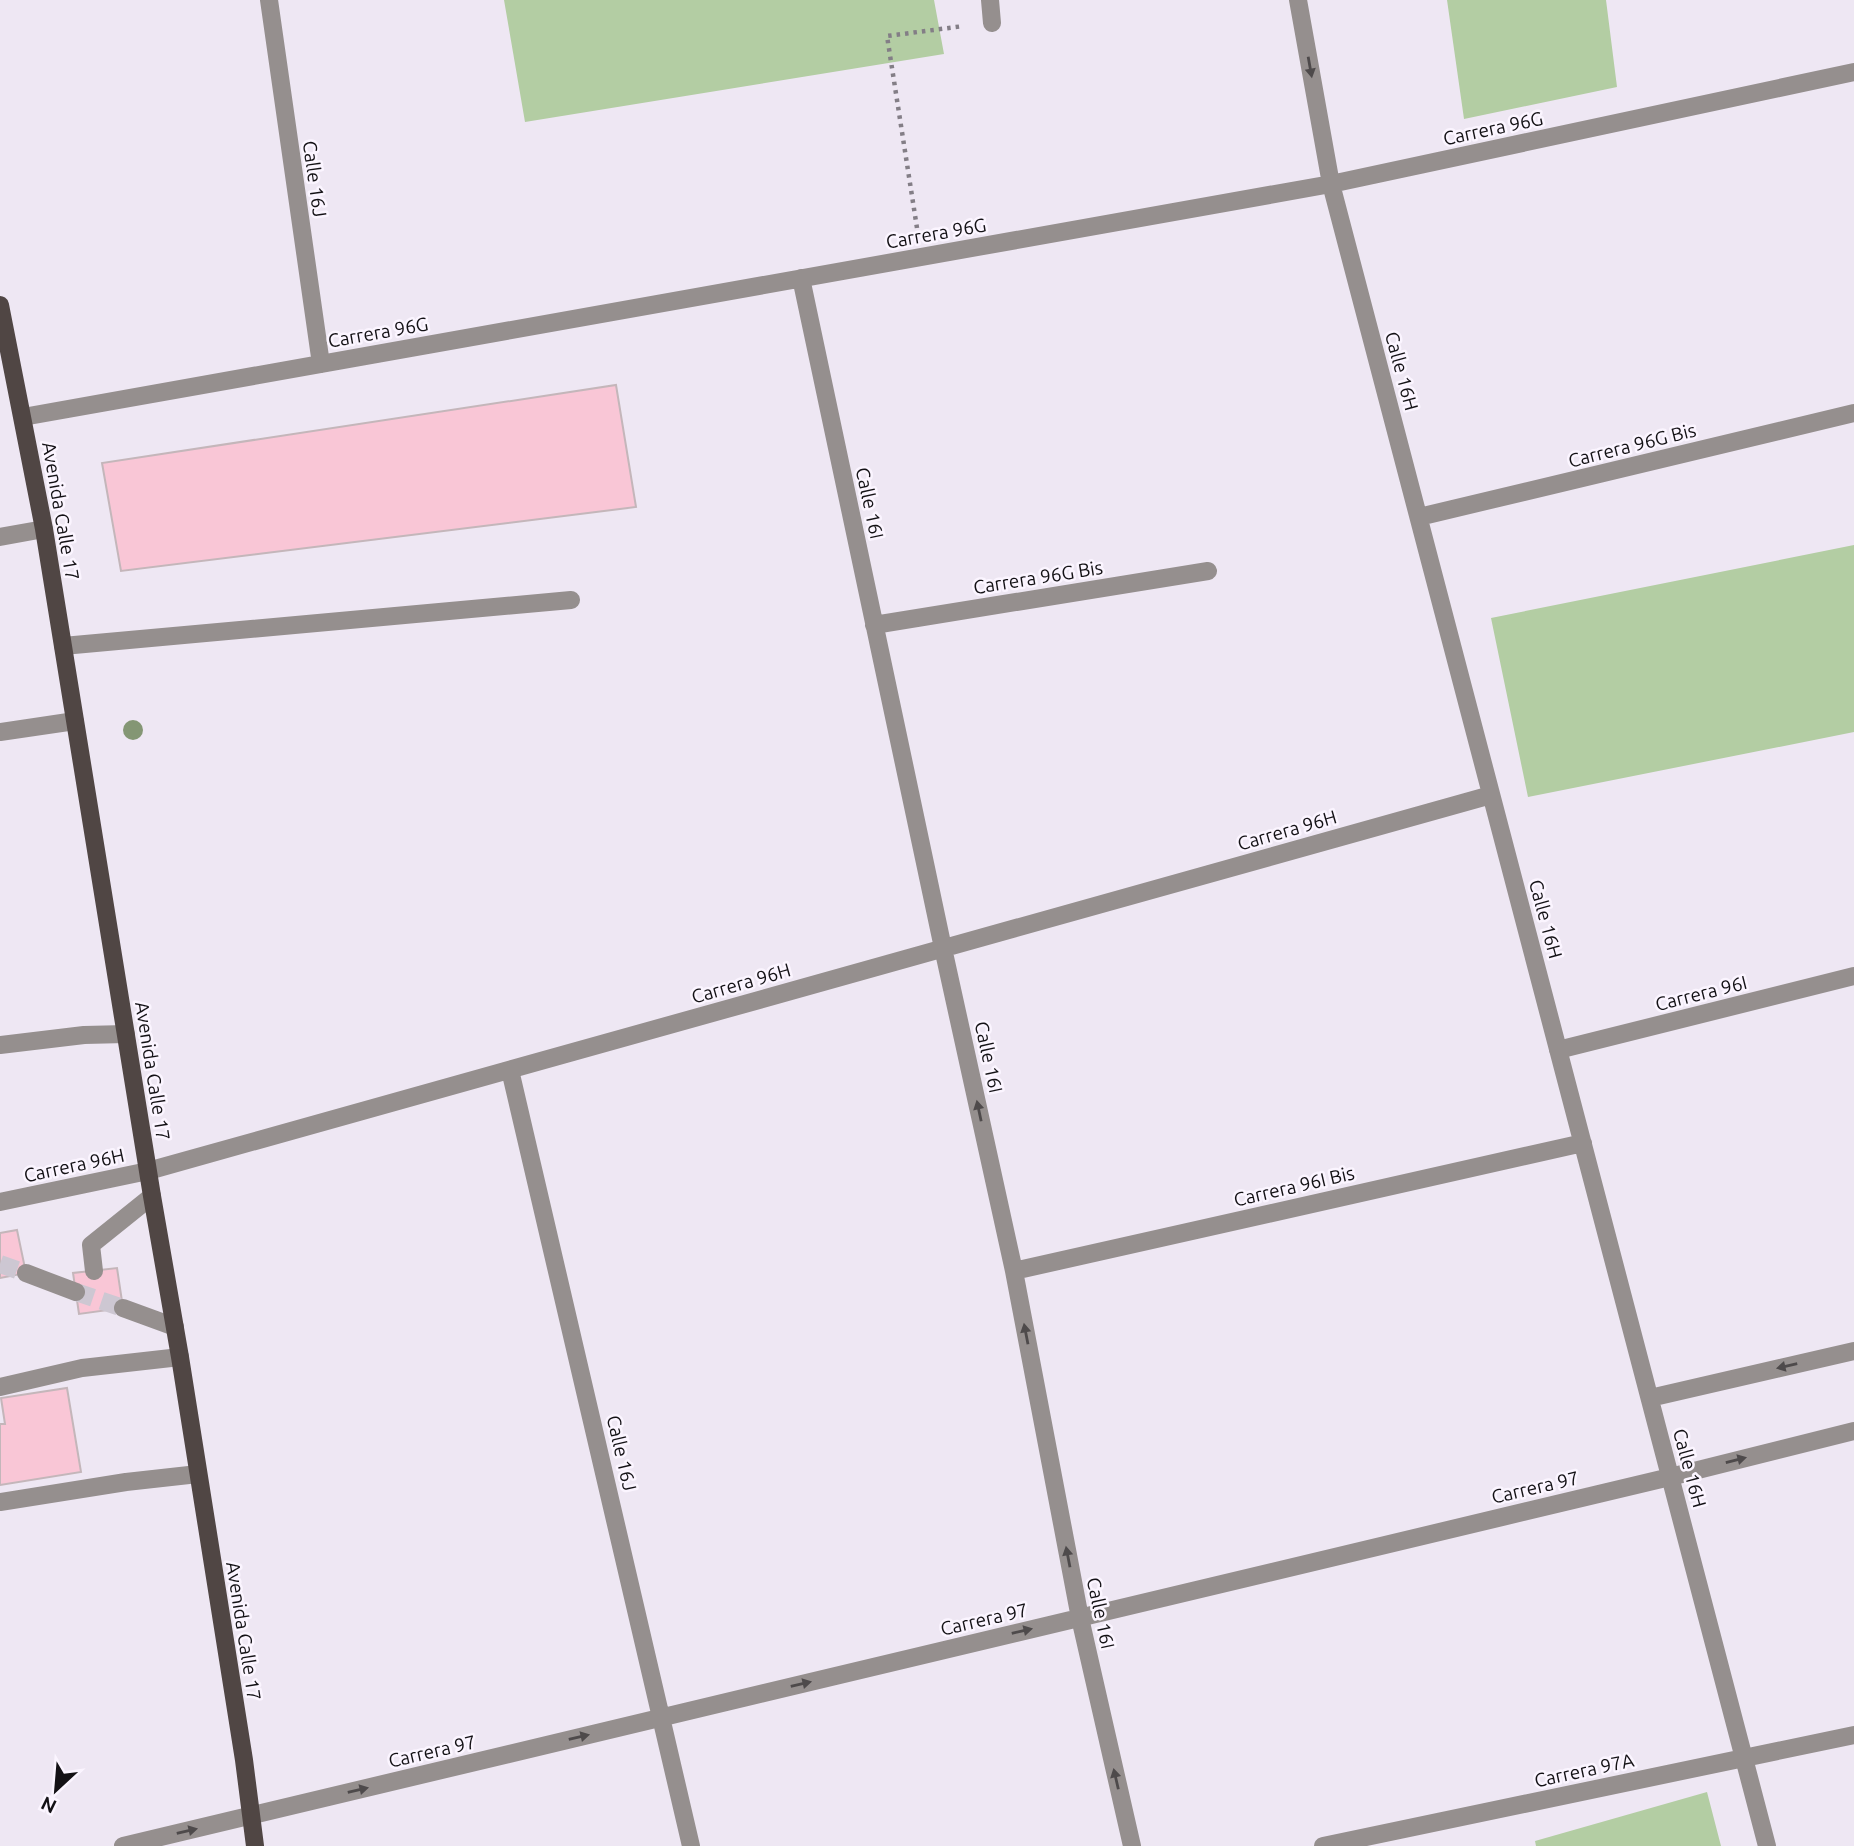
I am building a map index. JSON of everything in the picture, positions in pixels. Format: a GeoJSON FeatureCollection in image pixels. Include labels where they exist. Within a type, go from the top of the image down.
{"type":"FeatureCollection","features":[{"type":"Feature","properties":{"kind":"main road","name":"Avenida Calle 17"},"geometry":{"type":"LineString","coordinates":[[0,305],[44,529],[180,1357],[242,1747],[255,1846]]}},
{"type":"Feature","properties":{"kind":"street","name":"Calle 16J"},"geometry":{"type":"LineString","coordinates":[[269,0],[321,364]]}},
{"type":"Feature","properties":{"kind":"street"},"geometry":{"type":"LineString","coordinates":[[990,0],[992,23]]}},
{"type":"Feature","properties":{"kind":"street","name":"Calle 16H"},"geometry":{"type":"LineString","coordinates":[[1298,0],[1331,184],[1767,1846]]}},
{"type":"Feature","properties":{"kind":"street","name":"Carrera 96G"},"geometry":{"type":"LineString","coordinates":[[23,417],[1331,184],[1854,72]]}},
{"type":"Feature","properties":{"kind":"street","name":"Calle 16I"},"geometry":{"type":"LineString","coordinates":[[801,278],[1014,1271],[1080,1618],[1132,1846]]}},
{"type":"Feature","properties":{"kind":"street","name":"Carrera 96G Bis"},"geometry":{"type":"LineString","coordinates":[[1419,517],[1854,413]]}},
{"type":"Feature","properties":{"kind":"street"},"geometry":{"type":"LineString","coordinates":[[0,537],[44,529]]}},
{"type":"Feature","properties":{"kind":"street","name":"Carrera 96G Bis"},"geometry":{"type":"LineString","coordinates":[[874,625],[1208,571]]}},
{"type":"Feature","properties":{"kind":"street"},"geometry":{"type":"LineString","coordinates":[[63,646],[571,600]]}},
{"type":"Feature","properties":{"kind":"street"},"geometry":{"type":"LineString","coordinates":[[0,732],[75,722]]}},
{"type":"Feature","properties":{"kind":"street","name":"Carrera 96H"},"geometry":{"type":"LineString","coordinates":[[0,1202],[148,1171],[1491,795]]}},
{"type":"Feature","properties":{"kind":"street","name":"Carrera 96I"},"geometry":{"type":"LineString","coordinates":[[1558,1051],[1854,976]]}},
{"type":"Feature","properties":{"kind":"street"},"geometry":{"type":"LineString","coordinates":[[0,1045],[84,1035],[126,1034]]}},
{"type":"Feature","properties":{"kind":"street","name":"Calle 16J"},"geometry":{"type":"LineString","coordinates":[[510,1070],[691,1846]]}},
{"type":"Feature","properties":{"kind":"street","name":"Carrera 96I Bis"},"geometry":{"type":"LineString","coordinates":[[1014,1271],[1583,1143]]}},
{"type":"Feature","properties":{"kind":"street"},"geometry":{"type":"LineString","coordinates":[[94,1271],[91,1245],[152,1196]]}},
{"type":"Feature","properties":{"kind":"street"},"geometry":{"type":"LineString","coordinates":[[26,1273],[76,1292]]}},
{"type":"Feature","properties":{"kind":"street"},"geometry":{"type":"LineString","coordinates":[[122,1308],[175,1327]]}},
{"type":"Feature","properties":{"kind":"street"},"geometry":{"type":"LineString","coordinates":[[1650,1398],[1854,1351]]}},
{"type":"Feature","properties":{"kind":"street"},"geometry":{"type":"LineString","coordinates":[[0,1387],[82,1368],[180,1357]]}},
{"type":"Feature","properties":{"kind":"street","name":"Carrera 97"},"geometry":{"type":"LineString","coordinates":[[123,1846],[1854,1431]]}},
{"type":"Feature","properties":{"kind":"street"},"geometry":{"type":"LineString","coordinates":[[0,1502],[126,1482],[198,1474]]}},
{"type":"Feature","properties":{"kind":"street","name":"Carrera 97A"},"geometry":{"type":"LineString","coordinates":[[1323,1846],[1854,1735]]}},
{"type":"Feature","properties":{"kind":"path"},"geometry":{"type":"LineString","coordinates":[[922,257],[887,36],[992,23]]}},
{"type":"Feature","properties":{"kind":"green space"},"geometry":{"type":"Polygon","coordinates":[[[504,0],[934,0],[944,54],[525,122],[504,0]]]}},
{"type":"Feature","properties":{"kind":"green space"},"geometry":{"type":"Polygon","coordinates":[[[1447,0],[1606,0],[1617,87],[1464,119],[1447,0]]]}},
{"type":"Feature","properties":{"kind":"green space"},"geometry":{"type":"Polygon","coordinates":[[[1854,545],[1854,732],[1528,797],[1491,618],[1854,545]]]}},
{"type":"Feature","properties":{"kind":"green space"},"geometry":{"type":"Polygon","coordinates":[[[1707,1792],[1721,1846],[1536,1846],[1535,1841],[1707,1792]]]}},
{"type":"Feature","properties":{"kind":"building"},"geometry":{"type":"Polygon","coordinates":[[[616,385],[636,507],[121,571],[102,463],[616,385]]]}},
{"type":"Feature","properties":{"kind":"building"},"geometry":{"type":"Polygon","coordinates":[[[17,1230],[26,1273],[0,1278],[0,1233],[17,1230]]]}},
{"type":"Feature","properties":{"kind":"building"},"geometry":{"type":"Polygon","coordinates":[[[117,1268],[123,1308],[79,1314],[73,1273],[117,1268]]]}},
{"type":"Feature","properties":{"kind":"building"},"geometry":{"type":"Polygon","coordinates":[[[67,1388],[81,1472],[0,1485],[0,1424],[5,1424],[1,1398],[67,1388]]]}},
{"type":"Feature","properties":{"kind":"tunnel"},"geometry":{"type":"LineString","coordinates":[[0,1264],[26,1273]]}},
{"type":"Feature","properties":{"kind":"tunnel"},"geometry":{"type":"LineString","coordinates":[[76,1292],[123,1308]]}}]}
